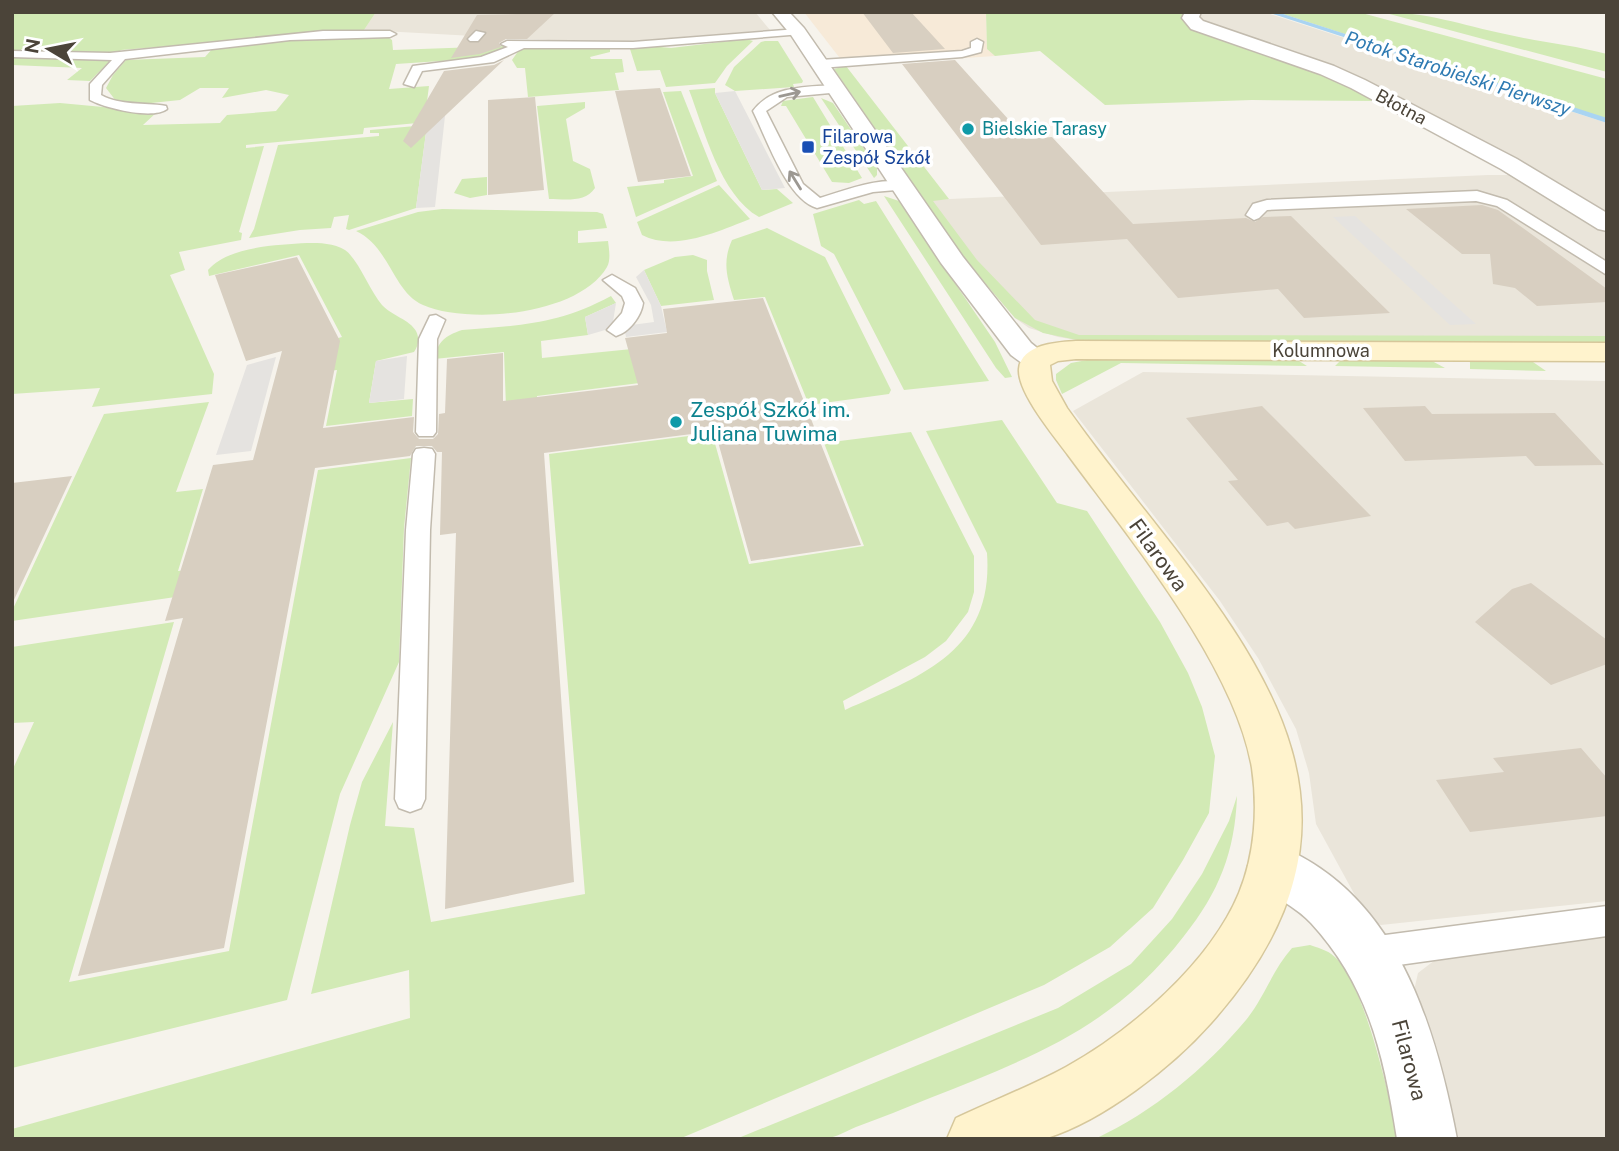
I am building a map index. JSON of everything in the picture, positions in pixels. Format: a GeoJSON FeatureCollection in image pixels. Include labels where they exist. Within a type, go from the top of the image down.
{"type":"FeatureCollection","features":[{"type":"Feature","properties":{"kind":"street"},"geometry":{"type":"LineString","coordinates":[[780,12],[798,32],[954,263],[1021,349],[1037,359]]}},
{"type":"Feature","properties":{"kind":"street","name":"Błotna"},"geometry":{"type":"LineString","coordinates":[[1193,12],[1191,20],[1197,25],[1327,70],[1358,84],[1509,164],[1607,224]]}},
{"type":"Feature","properties":{"kind":"street","name":"Kolumnowa"},"geometry":{"type":"LineString","coordinates":[[1037,359],[1046,354],[1076,350],[1607,352]]}},
{"type":"Feature","properties":{"kind":"street","name":"Filarowa"},"geometry":{"type":"LineString","coordinates":[[1037,359],[1035,377],[1061,421],[1235,668],[1256,710],[1274,763],[1279,819],[1273,866],[1325,903],[1370,953],[1400,1019],[1427,1139]]}},
{"type":"Feature","properties":{"kind":"street"},"geometry":{"type":"LineString","coordinates":[[977,1139],[1100,1080],[1159,1037],[1200,997],[1236,949],[1257,908],[1273,866]]}},
{"type":"Feature","properties":{"kind":"lane"},"geometry":{"type":"LineString","coordinates":[[655,31],[669,43]]}},
{"type":"Feature","properties":{"kind":"lane"},"geometry":{"type":"LineString","coordinates":[[410,84],[417,69],[483,62],[504,55],[513,44],[587,46],[669,43],[719,33],[798,32]]}},
{"type":"Feature","properties":{"kind":"lane"},"geometry":{"type":"LineString","coordinates":[[12,54],[52,57],[122,56],[314,34],[390,34]]}},
{"type":"Feature","properties":{"kind":"lane"},"geometry":{"type":"LineString","coordinates":[[820,64],[962,54],[977,50],[977,42]]}},
{"type":"Feature","properties":{"kind":"lane"},"geometry":{"type":"LineString","coordinates":[[122,56],[89,91],[103,102],[161,109]]}},
{"type":"Feature","properties":{"kind":"lane"},"geometry":{"type":"LineString","coordinates":[[836,89],[788,94],[763,104],[759,111],[797,186],[817,203],[872,188],[903,186]]}},
{"type":"Feature","properties":{"kind":"lane"},"geometry":{"type":"LineString","coordinates":[[1255,215],[1258,207],[1268,205],[1477,196],[1502,203],[1607,270]]}},
{"type":"Feature","properties":{"kind":"lane"},"geometry":{"type":"LineString","coordinates":[[612,280],[628,290],[633,296],[635,306],[630,318],[616,330]]}},
{"type":"Feature","properties":{"kind":"lane"},"geometry":{"type":"LineString","coordinates":[[410,799],[428,339],[436,320]]}},
{"type":"Feature","properties":{"kind":"lane"},"geometry":{"type":"LineString","coordinates":[[1370,953],[1607,921]]}},
{"type":"Feature","properties":{"kind":"shaded area"},"geometry":{"type":"Polygon","coordinates":[[[376,12],[755,12],[770,30],[633,41],[585,42],[364,30],[376,12]]]}},
{"type":"Feature","properties":{"kind":"shaded area"},"geometry":{"type":"Polygon","coordinates":[[[804,12],[986,12],[987,49],[995,56],[846,66],[804,12]]]}},
{"type":"Feature","properties":{"kind":"shaded area"},"geometry":{"type":"Polygon","coordinates":[[[1200,12],[1264,12],[1607,123],[1607,221],[1361,83],[1198,22],[1200,12]]]}},
{"type":"Feature","properties":{"kind":"shaded area"},"geometry":{"type":"Polygon","coordinates":[[[735,91],[785,188],[762,190],[715,93],[735,91]]]}},
{"type":"Feature","properties":{"kind":"shaded area"},"geometry":{"type":"Polygon","coordinates":[[[445,116],[435,207],[416,208],[428,117],[445,116]]]}},
{"type":"Feature","properties":{"kind":"shaded area"},"geometry":{"type":"Polygon","coordinates":[[[1522,175],[1607,228],[1607,344],[1077,340],[1058,337],[1029,328],[1015,318],[967,262],[927,200],[1522,175]]]}},
{"type":"Feature","properties":{"kind":"shaded area"},"geometry":{"type":"Polygon","coordinates":[[[1355,216],[1476,324],[1450,325],[1333,217],[1355,216]]]}},
{"type":"Feature","properties":{"kind":"shaded area"},"geometry":{"type":"Polygon","coordinates":[[[644,270],[661,306],[667,332],[626,337],[624,326],[654,322],[651,305],[636,277],[644,270]]]}},
{"type":"Feature","properties":{"kind":"shaded area"},"geometry":{"type":"Polygon","coordinates":[[[616,303],[612,328],[588,335],[585,317],[616,303]]]}},
{"type":"Feature","properties":{"kind":"shaded area"},"geometry":{"type":"Polygon","coordinates":[[[407,356],[404,399],[369,403],[376,361],[407,356]]]}},
{"type":"Feature","properties":{"kind":"shaded area"},"geometry":{"type":"Polygon","coordinates":[[[276,357],[251,451],[216,455],[247,365],[276,357]]]}},
{"type":"Feature","properties":{"kind":"shaded area"},"geometry":{"type":"Polygon","coordinates":[[[1143,372],[1607,381],[1607,901],[1381,925],[1369,921],[1316,824],[1309,773],[1296,729],[1258,658],[1220,601],[1073,411],[1143,372]]]}},
{"type":"Feature","properties":{"kind":"shaded area"},"geometry":{"type":"Polygon","coordinates":[[[1607,935],[1607,1139],[1459,1139],[1413,995],[1418,973],[1435,960],[1607,935]]]}},
{"type":"Feature","properties":{"kind":"green space"},"geometry":{"type":"Polygon","coordinates":[[[12,12],[376,12],[364,30],[121,50],[116,55],[12,52],[12,12]]]}},
{"type":"Feature","properties":{"kind":"green space"},"geometry":{"type":"Polygon","coordinates":[[[986,12],[1187,12],[1185,14],[1295,60],[1378,101],[1252,100],[1105,105],[1040,51],[995,56],[987,49],[986,12]]]}},
{"type":"Feature","properties":{"kind":"green space"},"geometry":{"type":"Polygon","coordinates":[[[1277,12],[1358,12],[1607,79],[1607,119],[1277,12]]]}},
{"type":"Feature","properties":{"kind":"green space"},"geometry":{"type":"Polygon","coordinates":[[[1382,12],[1429,17],[1607,54],[1607,72],[1382,12]]]}},
{"type":"Feature","properties":{"kind":"green space"},"geometry":{"type":"Polygon","coordinates":[[[386,36],[392,40],[393,50],[505,46],[503,51],[471,59],[396,64],[389,89],[429,86],[425,117],[428,122],[364,128],[363,134],[246,145],[246,148],[264,146],[239,232],[242,233],[241,240],[179,252],[185,270],[170,275],[214,374],[212,394],[92,407],[100,388],[12,394],[12,106],[60,103],[157,112],[143,125],[220,123],[227,115],[276,111],[289,95],[266,90],[222,98],[229,88],[200,88],[180,100],[132,105],[116,101],[106,88],[126,60],[205,57],[213,48],[299,37],[386,36]]]}},
{"type":"Feature","properties":{"kind":"green space"},"geometry":{"type":"Polygon","coordinates":[[[746,39],[753,41],[727,66],[715,83],[666,87],[660,70],[637,71],[630,49],[650,46],[671,48],[746,39]]]}},
{"type":"Feature","properties":{"kind":"green space"},"geometry":{"type":"Polygon","coordinates":[[[765,41],[778,41],[802,83],[793,84],[794,87],[735,91],[725,85],[734,67],[765,41]]]}},
{"type":"Feature","properties":{"kind":"green space"},"geometry":{"type":"Polygon","coordinates":[[[536,47],[610,48],[610,52],[590,57],[622,59],[624,72],[615,73],[619,90],[528,97],[525,68],[517,68],[512,60],[519,50],[536,47]]]}},
{"type":"Feature","properties":{"kind":"green space"},"geometry":{"type":"Polygon","coordinates":[[[12,56],[107,58],[110,61],[90,81],[67,80],[82,68],[12,65],[12,56]]]}},
{"type":"Feature","properties":{"kind":"green space"},"geometry":{"type":"Polygon","coordinates":[[[846,66],[949,199],[933,201],[977,260],[1035,320],[1079,335],[1607,336],[1607,344],[1077,340],[1043,333],[1015,318],[967,262],[834,69],[846,66]]]}},
{"type":"Feature","properties":{"kind":"green space"},"geometry":{"type":"Polygon","coordinates":[[[715,88],[762,190],[777,189],[793,203],[759,217],[745,207],[734,193],[707,142],[689,90],[715,88]]]}},
{"type":"Feature","properties":{"kind":"green space"},"geometry":{"type":"Polygon","coordinates":[[[681,91],[717,181],[636,217],[627,187],[664,183],[664,180],[693,176],[663,92],[681,91]]]}},
{"type":"Feature","properties":{"kind":"green space"},"geometry":{"type":"Polygon","coordinates":[[[813,97],[862,178],[849,183],[832,182],[786,106],[781,106],[783,101],[813,97]]]}},
{"type":"Feature","properties":{"kind":"green space"},"geometry":{"type":"Polygon","coordinates":[[[821,98],[833,103],[877,168],[874,178],[821,98]]]}},
{"type":"Feature","properties":{"kind":"green space"},"geometry":{"type":"Polygon","coordinates":[[[585,102],[585,108],[566,119],[573,161],[590,169],[595,188],[580,198],[549,199],[537,106],[585,102]]]}},
{"type":"Feature","properties":{"kind":"green space"},"geometry":{"type":"Polygon","coordinates":[[[427,125],[416,208],[349,230],[346,229],[349,215],[334,217],[331,228],[249,238],[278,145],[379,136],[379,133],[370,133],[370,130],[427,125]]]}},
{"type":"Feature","properties":{"kind":"green space"},"geometry":{"type":"Polygon","coordinates":[[[487,177],[487,195],[470,198],[454,193],[462,179],[487,177]]]}},
{"type":"Feature","properties":{"kind":"green space"},"geometry":{"type":"Polygon","coordinates":[[[719,185],[750,219],[711,234],[682,241],[655,240],[642,235],[637,222],[719,185]]]}},
{"type":"Feature","properties":{"kind":"green space"},"geometry":{"type":"Polygon","coordinates":[[[884,196],[899,201],[995,342],[1012,377],[1005,378],[996,368],[884,196]]]}},
{"type":"Feature","properties":{"kind":"green space"},"geometry":{"type":"Polygon","coordinates":[[[859,200],[864,204],[876,201],[989,381],[904,390],[834,254],[821,246],[813,214],[859,200]]]}},
{"type":"Feature","properties":{"kind":"green space"},"geometry":{"type":"Polygon","coordinates":[[[442,209],[603,214],[607,228],[578,231],[578,243],[608,241],[607,267],[593,283],[573,296],[522,312],[467,314],[423,305],[405,290],[377,247],[356,231],[418,212],[442,209]]]}},
{"type":"Feature","properties":{"kind":"green space"},"geometry":{"type":"Polygon","coordinates":[[[767,228],[825,257],[891,390],[889,394],[809,405],[765,297],[734,300],[729,284],[726,263],[732,240],[767,228]]]}},
{"type":"Feature","properties":{"kind":"green space"},"geometry":{"type":"Polygon","coordinates":[[[307,243],[332,245],[350,254],[382,305],[416,331],[418,342],[414,352],[376,361],[369,403],[413,399],[412,416],[326,426],[337,370],[299,374],[304,347],[342,337],[299,255],[209,276],[208,270],[217,262],[241,251],[307,243]]]}},
{"type":"Feature","properties":{"kind":"green space"},"geometry":{"type":"Polygon","coordinates":[[[693,255],[707,260],[714,300],[661,306],[644,270],[675,257],[693,255]]]}},
{"type":"Feature","properties":{"kind":"green space"},"geometry":{"type":"Polygon","coordinates":[[[611,296],[616,303],[585,317],[588,335],[541,341],[542,358],[672,345],[679,378],[537,396],[537,404],[506,407],[504,352],[434,359],[443,340],[462,330],[521,325],[556,318],[592,306],[611,296]]]}},
{"type":"Feature","properties":{"kind":"green space"},"geometry":{"type":"Polygon","coordinates":[[[1087,360],[1299,361],[1307,366],[1121,363],[1062,394],[1056,374],[1071,363],[1087,360]]]}},
{"type":"Feature","properties":{"kind":"green space"},"geometry":{"type":"Polygon","coordinates":[[[1340,361],[1432,361],[1445,368],[1335,366],[1340,361]]]}},
{"type":"Feature","properties":{"kind":"green space"},"geometry":{"type":"Polygon","coordinates":[[[1470,361],[1533,362],[1546,371],[1470,369],[1470,361]]]}},
{"type":"Feature","properties":{"kind":"green space"},"geometry":{"type":"Polygon","coordinates":[[[209,402],[176,492],[203,489],[178,571],[197,569],[189,595],[12,621],[12,611],[104,414],[209,402]]]}},
{"type":"Feature","properties":{"kind":"green space"},"geometry":{"type":"Polygon","coordinates":[[[1002,420],[1057,503],[1087,511],[1160,622],[1188,673],[1202,707],[1215,756],[1209,813],[1153,908],[1110,947],[1044,985],[679,1139],[12,1139],[12,1129],[410,1018],[409,970],[311,994],[362,782],[393,722],[385,826],[414,828],[431,922],[585,894],[549,454],[712,433],[749,564],[864,546],[824,443],[911,432],[974,556],[974,592],[968,612],[946,641],[925,657],[843,701],[845,710],[901,685],[948,656],[965,637],[979,614],[986,586],[987,553],[926,431],[1002,420]]]}},
{"type":"Feature","properties":{"kind":"green space"},"geometry":{"type":"Polygon","coordinates":[[[411,458],[404,528],[399,662],[340,794],[287,1000],[12,1068],[12,771],[34,722],[12,723],[12,647],[174,622],[69,982],[229,951],[318,470],[411,458]]]}},
{"type":"Feature","properties":{"kind":"green space"},"geometry":{"type":"Polygon","coordinates":[[[1237,796],[1229,853],[1207,903],[1184,936],[1157,967],[1129,994],[1100,1016],[1037,1053],[834,1137],[804,1141],[736,1139],[1058,1008],[1131,964],[1172,919],[1202,874],[1229,821],[1237,796]]]}},
{"type":"Feature","properties":{"kind":"green space"},"geometry":{"type":"Polygon","coordinates":[[[1310,945],[1329,952],[1349,976],[1375,1045],[1399,1139],[1095,1139],[1158,1102],[1213,1056],[1246,1020],[1292,948],[1310,945]]]}},
{"type":"Feature","properties":{"kind":"building"},"geometry":{"type":"Polygon","coordinates":[[[862,12],[911,12],[945,49],[893,53],[862,12]]]}},
{"type":"Feature","properties":{"kind":"building"},"geometry":{"type":"Polygon","coordinates":[[[555,13],[527,39],[506,39],[499,43],[501,47],[480,54],[451,58],[477,15],[555,13]]]}},
{"type":"Feature","properties":{"kind":"building"},"geometry":{"type":"Polygon","coordinates":[[[504,60],[411,148],[403,141],[444,71],[494,65],[504,60]]]}},
{"type":"Feature","properties":{"kind":"building"},"geometry":{"type":"Polygon","coordinates":[[[955,60],[1026,139],[1052,137],[1133,224],[1246,218],[1255,222],[1263,217],[1291,216],[1390,313],[1304,318],[1278,289],[1178,298],[1127,239],[1041,245],[902,64],[955,60]]]}},
{"type":"Feature","properties":{"kind":"building"},"geometry":{"type":"Polygon","coordinates":[[[660,88],[691,176],[638,182],[615,91],[660,88]]]}},
{"type":"Feature","properties":{"kind":"building"},"geometry":{"type":"Polygon","coordinates":[[[535,97],[544,190],[488,195],[488,100],[535,97]]]}},
{"type":"Feature","properties":{"kind":"building"},"geometry":{"type":"Polygon","coordinates":[[[1482,205],[1498,210],[1607,289],[1607,302],[1537,306],[1515,288],[1493,284],[1490,254],[1462,254],[1406,209],[1482,205]]]}},
{"type":"Feature","properties":{"kind":"building"},"geometry":{"type":"Polygon","coordinates":[[[297,257],[340,341],[323,428],[414,417],[413,432],[419,439],[433,439],[438,434],[439,414],[445,413],[447,359],[503,353],[503,401],[638,385],[625,338],[667,333],[663,309],[763,298],[861,545],[751,561],[715,431],[544,453],[574,882],[445,909],[456,533],[440,535],[442,452],[437,452],[432,446],[416,446],[410,456],[315,468],[224,948],[78,976],[183,618],[165,621],[213,465],[253,460],[282,351],[246,361],[215,275],[297,257]]]}},
{"type":"Feature","properties":{"kind":"building"},"geometry":{"type":"Polygon","coordinates":[[[1262,406],[1371,516],[1295,529],[1288,522],[1267,526],[1228,481],[1238,480],[1186,418],[1262,406]]]}},
{"type":"Feature","properties":{"kind":"building"},"geometry":{"type":"Polygon","coordinates":[[[1425,406],[1432,414],[1555,413],[1604,465],[1535,466],[1526,456],[1405,461],[1363,408],[1425,406]]]}},
{"type":"Feature","properties":{"kind":"building"},"geometry":{"type":"Polygon","coordinates":[[[72,476],[12,604],[12,483],[72,476]]]}},
{"type":"Feature","properties":{"kind":"building"},"geometry":{"type":"Polygon","coordinates":[[[1531,583],[1607,640],[1607,664],[1551,685],[1475,622],[1512,589],[1531,583]]]}},
{"type":"Feature","properties":{"kind":"building"},"geometry":{"type":"Polygon","coordinates":[[[1581,748],[1607,778],[1607,816],[1470,832],[1436,780],[1504,772],[1493,758],[1581,748]]]}},
{"type":"Feature","properties":{"kind":"waterway","name":"Potok Starobielski Pierwszy"},"geometry":{"type":"LineString","coordinates":[[1270,12],[1607,121]]}},
{"type":"Feature","properties":{"kind":"place","name":"Bielskie Tarasy"},"geometry":{"type":"Point","coordinates":[968,129]}},
{"type":"Feature","properties":{"kind":"place","name":"Filarowa Zespół Szkół"},"geometry":{"type":"Point","coordinates":[808,147]}},
{"type":"Feature","properties":{"kind":"place","name":"Zespół Szkół im. Juliana Tuwima"},"geometry":{"type":"Point","coordinates":[676,422]}}]}
